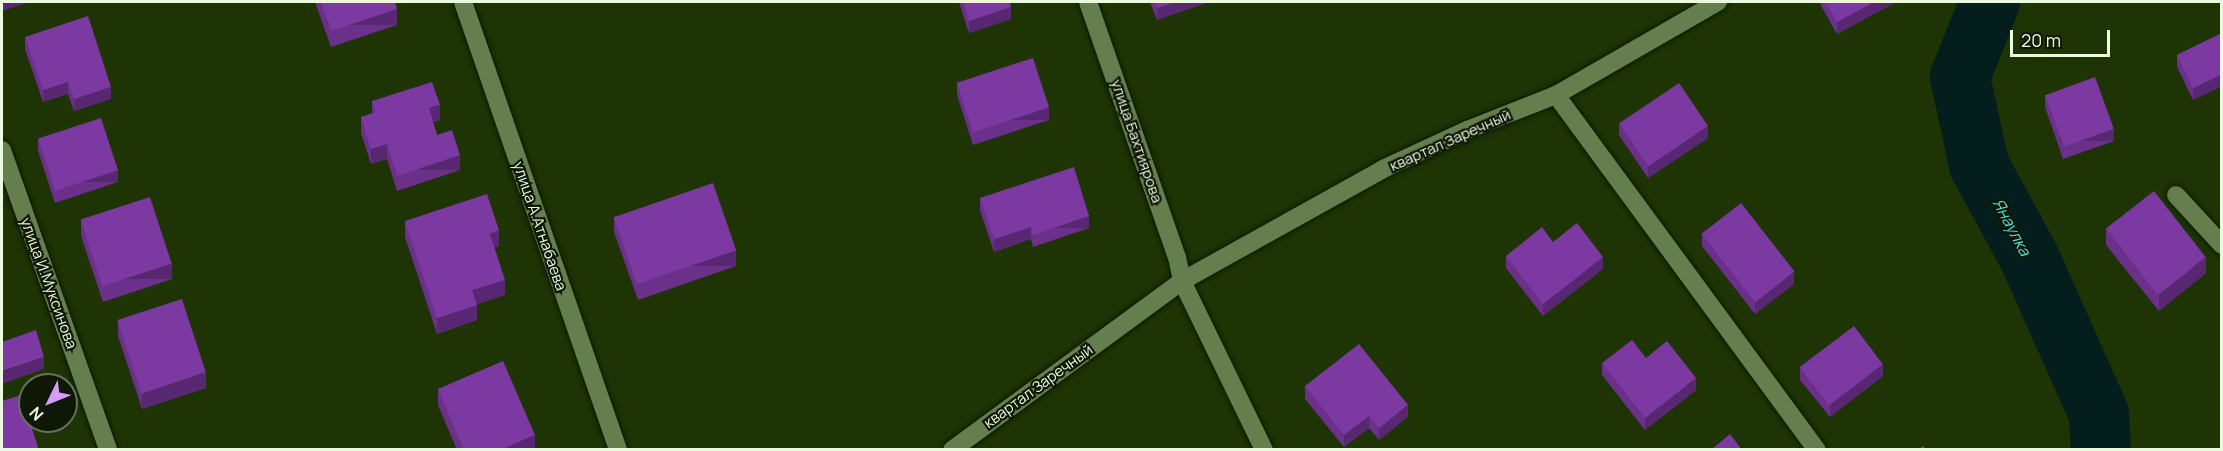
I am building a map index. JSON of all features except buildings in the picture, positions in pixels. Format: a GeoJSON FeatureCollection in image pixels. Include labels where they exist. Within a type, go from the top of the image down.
{"type":"FeatureCollection","features":[{"type":"Feature","properties":{"kind":"street","name":"улица А.Атнабаева"},"geometry":{"type":"LineString","coordinates":[[463,2],[618,450]]}},
{"type":"Feature","properties":{"kind":"street","name":"улица Бахтиярова"},"geometry":{"type":"LineString","coordinates":[[1088,2],[1178,257],[1182,281]]}},
{"type":"Feature","properties":{"kind":"street","name":"квартал Заречный"},"geometry":{"type":"LineString","coordinates":[[952,450],[1182,281],[1383,169],[1467,130],[1556,95],[1718,2]]}},
{"type":"Feature","properties":{"kind":"street"},"geometry":{"type":"LineString","coordinates":[[1556,95],[1817,450]]}},
{"type":"Feature","properties":{"kind":"street","name":"улица И.Муксинова"},"geometry":{"type":"LineString","coordinates":[[2,150],[108,450]]}},
{"type":"Feature","properties":{"kind":"street"},"geometry":{"type":"LineString","coordinates":[[2176,195],[2222,245]]}},
{"type":"Feature","properties":{"kind":"street"},"geometry":{"type":"LineString","coordinates":[[1182,281],[1264,450]]}},
{"type":"Feature","properties":{"kind":"waterway","name":"Янаулка"},"geometry":{"type":"LineString","coordinates":[[1990,2],[1960,77],[1979,165],[2030,259],[2099,414],[2101,450]]}}]}
